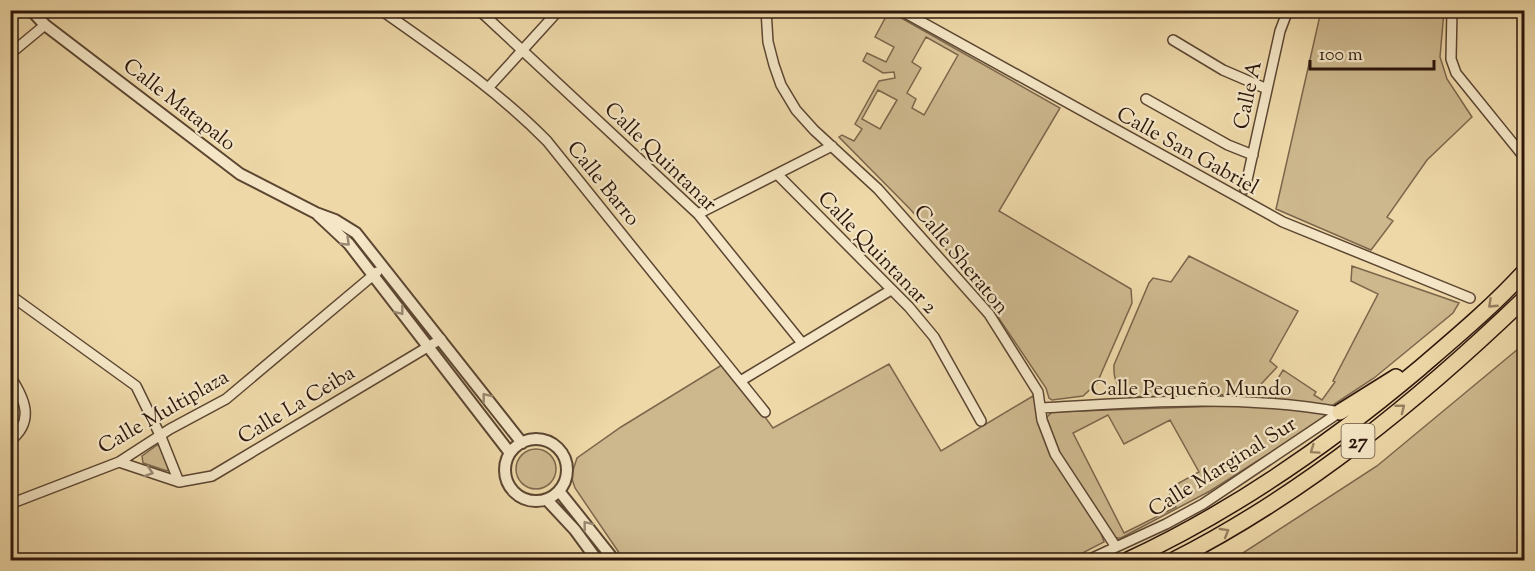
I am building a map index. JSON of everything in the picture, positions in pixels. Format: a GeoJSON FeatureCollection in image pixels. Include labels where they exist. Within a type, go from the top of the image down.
{"type":"FeatureCollection","features":[{"type":"Feature","properties":{"kind":"highway","name":"27"},"geometry":{"type":"LineString","coordinates":[[1128,561],[1195,527],[1277,475],[1398,386],[1459,335],[1524,272]]}},
{"type":"Feature","properties":{"kind":"highway","name":"27"},"geometry":{"type":"LineString","coordinates":[[1174,561],[1238,525],[1302,483],[1423,391],[1524,299]]}},
{"type":"Feature","properties":{"kind":"highway"},"geometry":{"type":"LineString","coordinates":[[1340,412],[1459,335]]}},
{"type":"Feature","properties":{"kind":"street","name":"Calle Matapalo"},"geometry":{"type":"LineString","coordinates":[[31,10],[45,25],[240,174],[316,213],[335,220],[356,233],[522,443]]}},
{"type":"Feature","properties":{"kind":"street","name":"Calle Barro"},"geometry":{"type":"LineString","coordinates":[[381,10],[488,88],[518,112],[547,141],[674,301],[742,380],[765,412]]}},
{"type":"Feature","properties":{"kind":"street","name":"Calle Quintanar"},"geometry":{"type":"LineString","coordinates":[[479,10],[698,214],[802,343]]}},
{"type":"Feature","properties":{"kind":"street"},"geometry":{"type":"LineString","coordinates":[[488,88],[559,10]]}},
{"type":"Feature","properties":{"kind":"street","name":"Calle Sheraton"},"geometry":{"type":"LineString","coordinates":[[766,10],[768,42],[781,85],[796,110],[878,189],[973,294],[1038,392],[1042,420],[1055,454],[1116,548]]}},
{"type":"Feature","properties":{"kind":"street","name":"Calle San Gabriel"},"geometry":{"type":"LineString","coordinates":[[900,10],[1283,222],[1470,298]]}},
{"type":"Feature","properties":{"kind":"street"},"geometry":{"type":"LineString","coordinates":[[1452,10],[1451,59],[1456,73],[1524,157]]}},
{"type":"Feature","properties":{"kind":"street","name":"Calle A"},"geometry":{"type":"LineString","coordinates":[[1245,189],[1286,14]]}},
{"type":"Feature","properties":{"kind":"street"},"geometry":{"type":"LineString","coordinates":[[10,54],[45,25]]}},
{"type":"Feature","properties":{"kind":"street"},"geometry":{"type":"LineString","coordinates":[[1173,40],[1223,70],[1267,89]]}},
{"type":"Feature","properties":{"kind":"street"},"geometry":{"type":"LineString","coordinates":[[1146,99],[1228,145],[1253,155]]}},
{"type":"Feature","properties":{"kind":"street"},"geometry":{"type":"LineString","coordinates":[[698,214],[832,146]]}},
{"type":"Feature","properties":{"kind":"street","name":"Calle Quintanar 2"},"geometry":{"type":"LineString","coordinates":[[778,175],[891,290],[933,337],[981,421]]}},
{"type":"Feature","properties":{"kind":"street","name":"Calle Matapalo"},"geometry":{"type":"LineString","coordinates":[[316,213],[349,244],[510,453]]}},
{"type":"Feature","properties":{"kind":"street","name":"Calle Multiplaza"},"geometry":{"type":"LineString","coordinates":[[10,504],[119,462],[162,437],[170,429],[226,399],[384,266]]}},
{"type":"Feature","properties":{"kind":"street"},"geometry":{"type":"LineString","coordinates":[[742,380],[891,290]]}},
{"type":"Feature","properties":{"kind":"street"},"geometry":{"type":"LineString","coordinates":[[10,295],[136,386],[162,437],[179,482]]}},
{"type":"Feature","properties":{"kind":"street"},"geometry":{"type":"LineString","coordinates":[[428,346],[441,339]]}},
{"type":"Feature","properties":{"kind":"street","name":"Calle La Ceiba"},"geometry":{"type":"LineString","coordinates":[[119,462],[179,482],[212,476],[428,346]]}},
{"type":"Feature","properties":{"kind":"street"},"geometry":{"type":"LineString","coordinates":[[10,376],[23,395],[27,410],[19,435],[10,441]]}},
{"type":"Feature","properties":{"kind":"street","name":"Calle Pequeño Mundo"},"geometry":{"type":"LineString","coordinates":[[1042,408],[1162,402],[1270,402],[1340,412]]}},
{"type":"Feature","properties":{"kind":"street","name":"Calle Marginal Sur"},"geometry":{"type":"LineString","coordinates":[[1088,561],[1203,504],[1340,412]]}},
{"type":"Feature","properties":{"kind":"street"},"geometry":{"type":"LineString","coordinates":[[546,441],[560,451],[567,463],[567,473],[559,491],[547,500],[523,498],[511,488],[505,472],[510,453],[522,443],[546,441]]}},
{"type":"Feature","properties":{"kind":"street"},"geometry":{"type":"LineString","coordinates":[[559,491],[614,561]]}},
{"type":"Feature","properties":{"kind":"street"},"geometry":{"type":"LineString","coordinates":[[547,500],[575,530],[597,561]]}},
{"type":"Feature","properties":{"kind":"shaded area"},"geometry":{"type":"Polygon","coordinates":[[[889,11],[1060,108],[999,211],[1131,289],[1132,303],[1097,383],[1083,396],[1052,400],[1049,398],[1046,388],[973,280],[910,209],[839,137],[842,135],[854,141],[862,129],[855,124],[879,81],[895,78],[894,72],[883,73],[863,61],[867,53],[886,62],[894,47],[875,37],[889,11]],[[926,37],[912,62],[921,68],[907,93],[916,99],[912,108],[924,115],[958,55],[926,37]],[[878,90],[862,119],[880,129],[897,100],[878,90]]]}},
{"type":"Feature","properties":{"kind":"shaded area"},"geometry":{"type":"Polygon","coordinates":[[[1321,11],[1444,11],[1440,57],[1447,79],[1472,117],[1427,160],[1387,217],[1393,221],[1371,250],[1276,209],[1321,11]]]}},
{"type":"Feature","properties":{"kind":"shaded area"},"geometry":{"type":"Polygon","coordinates":[[[1189,256],[1298,311],[1270,361],[1277,367],[1252,394],[1129,397],[1121,391],[1117,383],[1114,365],[1149,283],[1153,278],[1171,282],[1189,256]]]}},
{"type":"Feature","properties":{"kind":"shaded area"},"geometry":{"type":"Polygon","coordinates":[[[1352,266],[1459,303],[1453,313],[1374,378],[1330,407],[1276,400],[1274,385],[1283,370],[1316,392],[1314,395],[1322,400],[1335,382],[1333,381],[1378,294],[1351,281],[1352,266]]]}},
{"type":"Feature","properties":{"kind":"shaded area"},"geometry":{"type":"Polygon","coordinates":[[[1524,344],[1524,560],[1232,560],[1377,466],[1524,344]]]}},
{"type":"Feature","properties":{"kind":"shaded area"},"geometry":{"type":"Polygon","coordinates":[[[725,363],[773,428],[889,364],[941,451],[1033,396],[1046,444],[1100,530],[1104,542],[1069,560],[624,560],[575,488],[571,476],[577,458],[621,427],[725,363]]]}},
{"type":"Feature","properties":{"kind":"shaded area"},"geometry":{"type":"Polygon","coordinates":[[[1221,406],[1286,407],[1325,413],[1328,416],[1210,491],[1121,538],[1115,538],[1061,458],[1046,418],[1052,412],[1221,406]],[[1108,415],[1073,433],[1124,533],[1176,507],[1168,489],[1199,472],[1170,420],[1124,444],[1108,415]]]}},
{"type":"Feature","properties":{"kind":"shaded area"},"geometry":{"type":"Polygon","coordinates":[[[157,445],[161,446],[170,468],[167,471],[143,463],[142,456],[157,445]]]}},
{"type":"Feature","properties":{"kind":"shaded area"},"geometry":{"type":"Polygon","coordinates":[[[536,449],[544,450],[550,455],[555,461],[555,477],[550,483],[544,488],[536,489],[528,488],[522,483],[517,477],[516,469],[517,461],[522,455],[528,450],[536,449]]]}},
{"type":"Feature","properties":{"kind":"waterway"},"geometry":{"type":"LineString","coordinates":[[1291,10],[1302,10]]}},
{"type":"Feature","properties":{"kind":"waterway"},"geometry":{"type":"LineString","coordinates":[[1460,12],[1499,10]]}}]}
